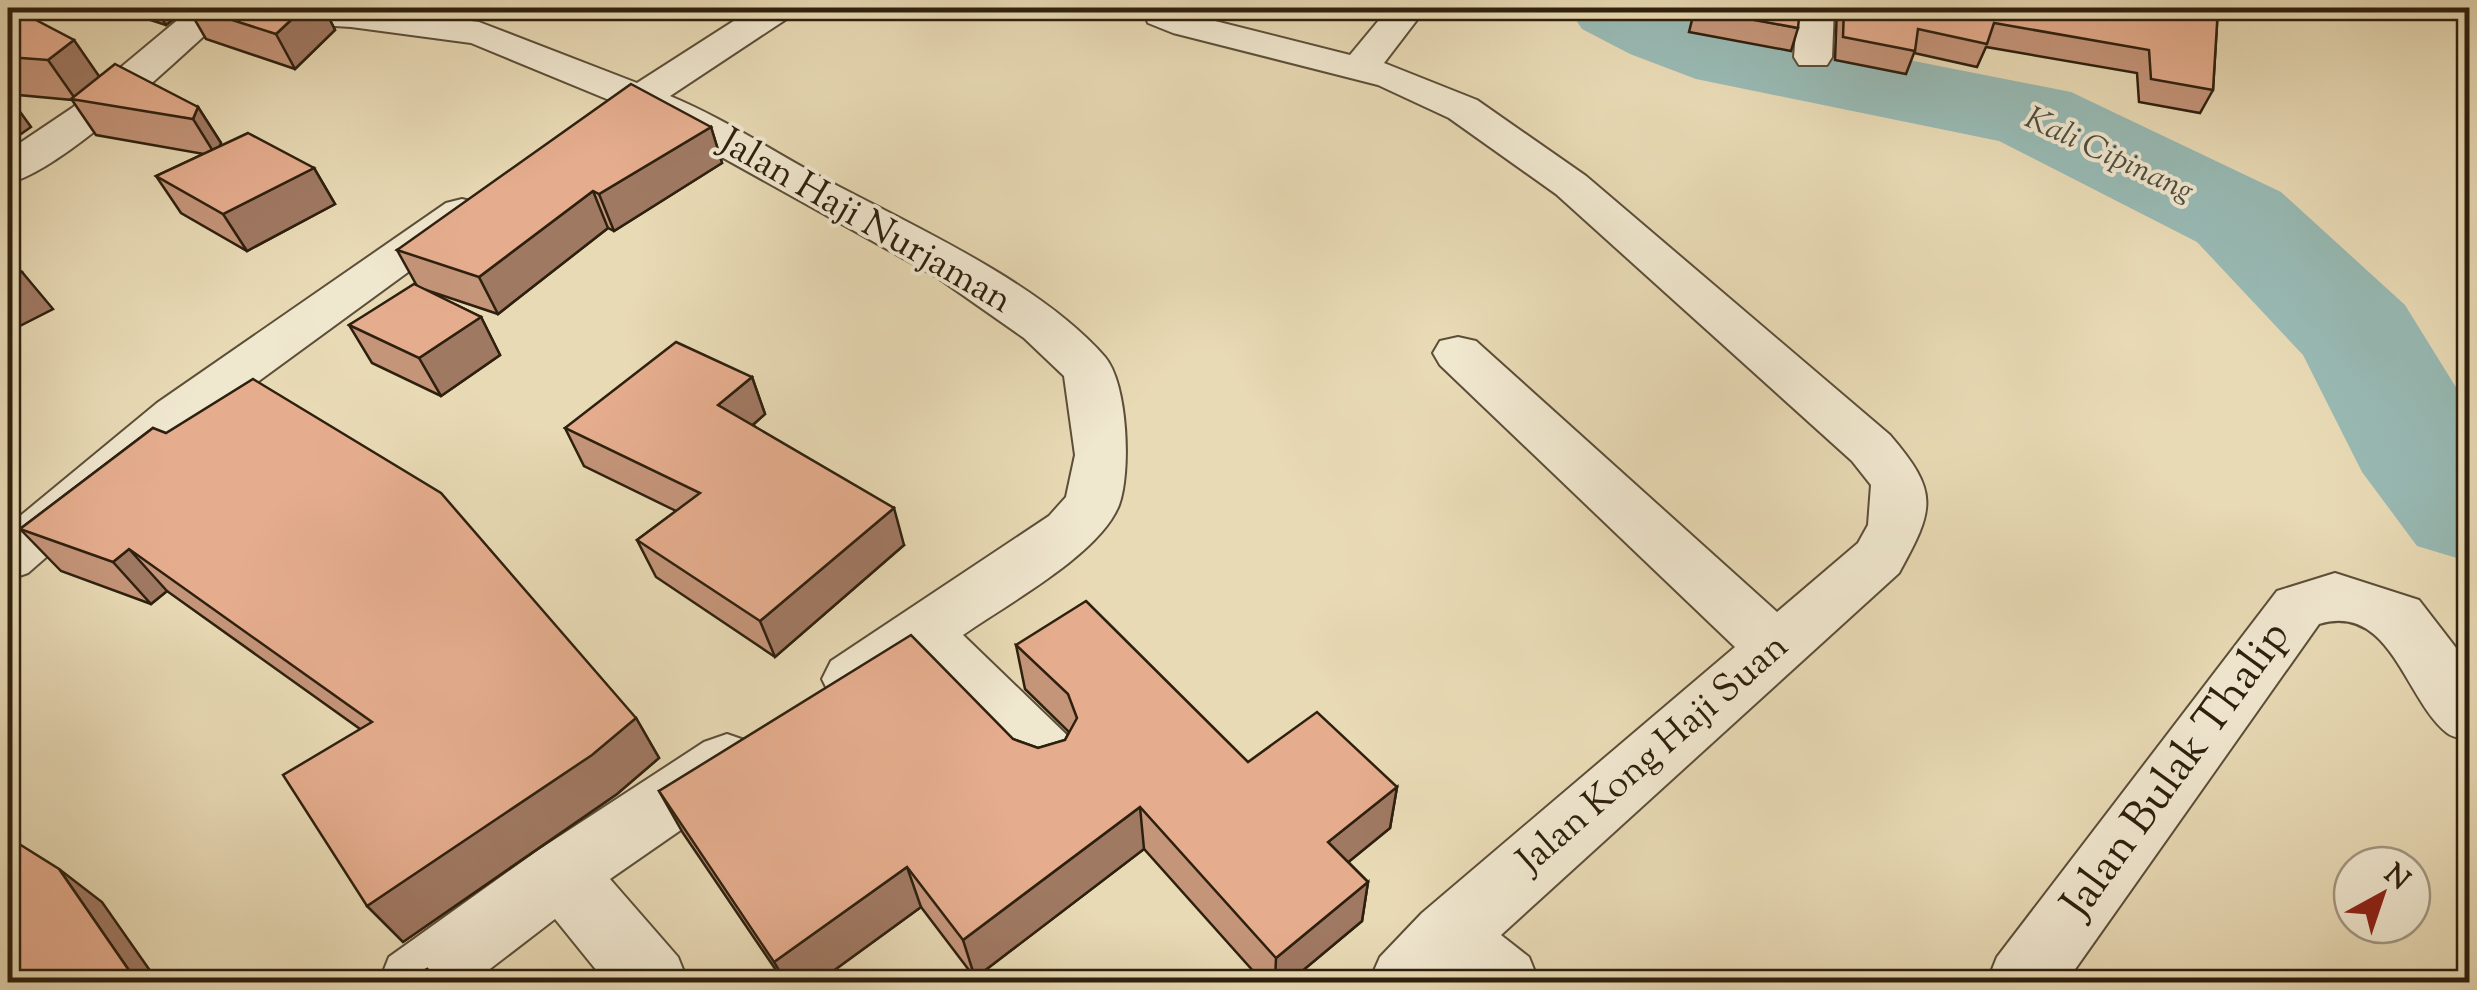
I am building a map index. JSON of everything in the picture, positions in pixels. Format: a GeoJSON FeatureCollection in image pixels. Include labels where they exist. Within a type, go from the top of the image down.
{"type":"FeatureCollection","features":[{"type":"Feature","properties":{"kind":"street","name":"Jalan Haji Nurjaman"},"geometry":{"type":"LineString","coordinates":[[217,8],[461,17],[478,33],[635,96],[953,266],[1041,327],[1088,370],[1102,455],[1092,504],[1069,531],[808,709]]}},
{"type":"Feature","properties":{"kind":"street"},"geometry":{"type":"LineString","coordinates":[[8,170],[86,117],[217,8]]}},
{"type":"Feature","properties":{"kind":"street"},"geometry":{"type":"LineString","coordinates":[[584,125],[778,8]]}},
{"type":"Feature","properties":{"kind":"street"},"geometry":{"type":"LineString","coordinates":[[1160,8],[1161,16],[1186,25],[1358,70],[1408,8]]}},
{"type":"Feature","properties":{"kind":"street"},"geometry":{"type":"LineString","coordinates":[[1813,57],[1816,8]]}},
{"type":"Feature","properties":{"kind":"street","name":"Jalan Kong Haji Suan"},"geometry":{"type":"LineString","coordinates":[[1358,70],[1392,78],[1463,109],[1571,185],[1871,448],[1898,481],[1896,525],[1879,558],[1417,971]]}},
{"type":"Feature","properties":{"kind":"street"},"geometry":{"type":"LineString","coordinates":[[27,111],[86,117]]}},
{"type":"Feature","properties":{"kind":"street"},"geometry":{"type":"LineString","coordinates":[[8,558],[90,484],[175,416],[494,190]]}},
{"type":"Feature","properties":{"kind":"street"},"geometry":{"type":"LineString","coordinates":[[1458,353],[1776,648]]}},
{"type":"Feature","properties":{"kind":"street","name":"Jalan Bulak Thalip"},"geometry":{"type":"LineString","coordinates":[[2023,982],[2298,607],[2335,596],[2398,618],[2470,715]]}},
{"type":"Feature","properties":{"kind":"street"},"geometry":{"type":"LineString","coordinates":[[923,632],[1048,759]]}},
{"type":"Feature","properties":{"kind":"street"},"geometry":{"type":"LineString","coordinates":[[416,982],[561,872],[758,742]]}},
{"type":"Feature","properties":{"kind":"street"},"geometry":{"type":"LineString","coordinates":[[561,872],[652,982]]}},
{"type":"Feature","properties":{"kind":"street"},"geometry":{"type":"LineString","coordinates":[[1417,971],[1503,982]]}},
{"type":"Feature","properties":{"kind":"building"},"geometry":{"type":"Polygon","coordinates":[[[8,8],[74,40],[48,60],[8,57],[8,8]]]}},
{"type":"Feature","properties":{"kind":"building"},"geometry":{"type":"Polygon","coordinates":[[[195,8],[304,8],[276,34],[195,8]]]}},
{"type":"Feature","properties":{"kind":"building"},"geometry":{"type":"Polygon","coordinates":[[[1695,8],[1800,8],[1798,28],[1695,8]]]}},
{"type":"Feature","properties":{"kind":"building"},"geometry":{"type":"Polygon","coordinates":[[[1844,8],[2218,8],[2213,90],[2151,79],[2149,50],[1994,23],[1987,44],[1918,29],[1915,51],[1843,37],[1844,8]]]}},
{"type":"Feature","properties":{"kind":"building"},"geometry":{"type":"Polygon","coordinates":[[[115,64],[198,107],[193,119],[71,99],[115,64]]]}},
{"type":"Feature","properties":{"kind":"building"},"geometry":{"type":"Polygon","coordinates":[[[631,84],[711,127],[599,194],[593,191],[479,277],[397,250],[631,84]]]}},
{"type":"Feature","properties":{"kind":"building"},"geometry":{"type":"Polygon","coordinates":[[[248,133],[314,168],[223,214],[156,176],[248,133]]]}},
{"type":"Feature","properties":{"kind":"building"},"geometry":{"type":"Polygon","coordinates":[[[8,261],[22,272],[8,279],[8,261]]]}},
{"type":"Feature","properties":{"kind":"building"},"geometry":{"type":"Polygon","coordinates":[[[414,284],[481,317],[419,358],[349,325],[414,284]]]}},
{"type":"Feature","properties":{"kind":"building"},"geometry":{"type":"Polygon","coordinates":[[[676,342],[752,377],[718,405],[894,508],[760,621],[637,540],[700,493],[565,428],[676,342]]]}},
{"type":"Feature","properties":{"kind":"building"},"geometry":{"type":"Polygon","coordinates":[[[253,379],[441,493],[636,718],[592,755],[367,906],[283,775],[372,722],[129,549],[113,562],[20,529],[153,428],[166,433],[253,379]]]}},
{"type":"Feature","properties":{"kind":"building"},"geometry":{"type":"Polygon","coordinates":[[[1086,601],[1248,762],[1317,712],[1397,787],[1328,842],[1368,882],[1276,958],[1140,807],[963,940],[907,867],[774,962],[659,791],[911,635],[1013,739],[1038,748],[1065,740],[1077,718],[1068,694],[1016,645],[1086,601]]]}},
{"type":"Feature","properties":{"kind":"building"},"geometry":{"type":"Polygon","coordinates":[[[8,837],[59,869],[137,982],[8,982],[8,837]]]}},
{"type":"Feature","properties":{"kind":"building"},"geometry":{"type":"Polygon","coordinates":[[[427,969],[434,982],[405,982],[427,969]]]}},
{"type":"Feature","properties":{"kind":"waterway","name":"Kali Cipinang"},"geometry":{"type":"LineString","coordinates":[[1617,8],[1666,33],[1733,57],[2032,115],[2239,217],[2359,335],[2412,437],[2470,507]]}}]}
